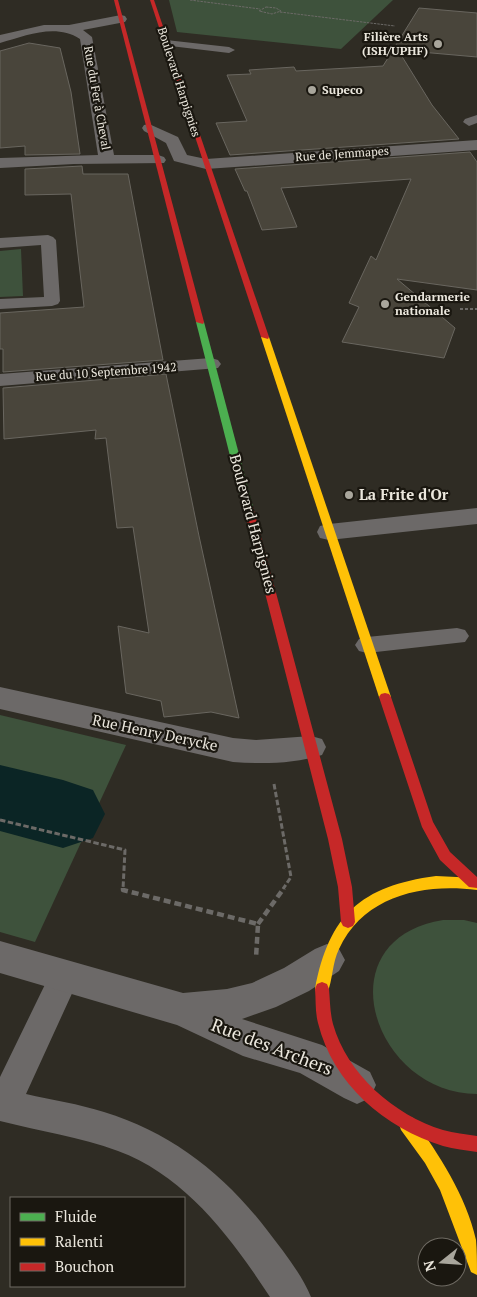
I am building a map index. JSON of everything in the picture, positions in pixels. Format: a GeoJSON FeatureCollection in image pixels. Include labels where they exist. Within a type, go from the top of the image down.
{"type":"FeatureCollection","features":[{"type":"Feature","properties":{"kind":"main road","name":"Boulevard Harpignies"},"geometry":{"type":"LineString","coordinates":[[116,0],[311,747],[340,863],[348,922]]}},
{"type":"Feature","properties":{"kind":"main road","name":"Boulevard Harpignies"},"geometry":{"type":"LineString","coordinates":[[152,0],[431,834],[445,856],[476,883]]}},
{"type":"Feature","properties":{"kind":"main road","name":"Boulevard Harpignies"},"geometry":{"type":"LineString","coordinates":[[476,883],[442,880],[411,884],[397,888],[370,902],[348,922],[333,946],[327,960],[322,991],[326,1024],[338,1056],[373,1101],[407,1124],[445,1139],[477,1144]]}},
{"type":"Feature","properties":{"kind":"main road","name":"Boulevard Harpignies"},"geometry":{"type":"LineString","coordinates":[[407,1124],[431,1158],[445,1183],[458,1211],[477,1266]]}},
{"type":"Feature","properties":{"kind":"street"},"geometry":{"type":"LineString","coordinates":[[69,29],[121,19]]}},
{"type":"Feature","properties":{"kind":"street","name":"Rue du Fer à Cheval"},"geometry":{"type":"LineString","coordinates":[[0,39],[41,30],[69,29],[80,33],[87,39],[107,158]]}},
{"type":"Feature","properties":{"kind":"street","name":"Boulevard Harpignies"},"geometry":{"type":"LineString","coordinates":[[150,128],[173,140],[180,158],[206,164]]}},
{"type":"Feature","properties":{"kind":"street","name":"Rue de Jemmapes"},"geometry":{"type":"LineString","coordinates":[[206,164],[477,145]]}},
{"type":"Feature","properties":{"kind":"street"},"geometry":{"type":"LineString","coordinates":[[0,163],[107,158],[158,160]]}},
{"type":"Feature","properties":{"kind":"street","name":"Rue du 10 Septembre 1942"},"geometry":{"type":"LineString","coordinates":[[0,380],[211,364]]}},
{"type":"Feature","properties":{"kind":"street"},"geometry":{"type":"LineString","coordinates":[[329,532],[477,516]]}},
{"type":"Feature","properties":{"kind":"street","name":"Rue Henry Derycke"},"geometry":{"type":"LineString","coordinates":[[0,698],[233,750],[267,751],[311,747]]}},
{"type":"Feature","properties":{"kind":"street","name":"Rue des Archers"},"geometry":{"type":"LineString","coordinates":[[0,957],[183,1010],[242,1038],[308,1058],[360,1086]]}},
{"type":"Feature","properties":{"kind":"street","name":"Rue des Archers"},"geometry":{"type":"LineString","coordinates":[[183,1010],[240,1003],[283,987],[327,960]]}},
{"type":"Feature","properties":{"kind":"lane"},"geometry":{"type":"LineString","coordinates":[[166,44],[230,50]]}},
{"type":"Feature","properties":{"kind":"lane"},"geometry":{"type":"LineString","coordinates":[[0,244],[48,240],[52,300],[0,304]]}},
{"type":"Feature","properties":{"kind":"lane"},"geometry":{"type":"LineString","coordinates":[[367,645],[457,636]]}},
{"type":"Feature","properties":{"kind":"lane"},"geometry":{"type":"LineString","coordinates":[[65,976],[2,1104],[101,1129],[134,1140],[166,1156],[200,1180],[226,1207],[252,1238],[292,1297]]}},
{"type":"Feature","properties":{"kind":"path"},"geometry":{"type":"LineString","coordinates":[[190,0],[260,9],[276,8],[280,12]]}},
{"type":"Feature","properties":{"kind":"path"},"geometry":{"type":"LineString","coordinates":[[260,9],[259,11],[265,14],[280,12],[395,26]]}},
{"type":"Feature","properties":{"kind":"path"},"geometry":{"type":"LineString","coordinates":[[460,309],[477,309]]}},
{"type":"Feature","properties":{"kind":"path"},"geometry":{"type":"LineString","coordinates":[[260,996],[255,953],[258,924],[276,901],[291,877],[267,751]]}},
{"type":"Feature","properties":{"kind":"path"},"geometry":{"type":"LineString","coordinates":[[0,820],[125,850],[123,890],[258,924]]}},
{"type":"Feature","properties":{"kind":"green space"},"geometry":{"type":"Polygon","coordinates":[[[169,0],[393,0],[341,49],[177,32],[169,0]]]}},
{"type":"Feature","properties":{"kind":"green space"},"geometry":{"type":"Polygon","coordinates":[[[21,249],[23,296],[0,297],[0,251],[21,249]]]}},
{"type":"Feature","properties":{"kind":"green space"},"geometry":{"type":"Polygon","coordinates":[[[0,715],[126,745],[35,942],[0,932],[0,715]]]}},
{"type":"Feature","properties":{"kind":"green space"},"geometry":{"type":"Polygon","coordinates":[[[443,920],[464,920],[477,923],[477,1094],[441,1087],[411,1070],[389,1044],[376,1014],[373,984],[383,956],[405,933],[443,920]]]}},
{"type":"Feature","properties":{"kind":"building"},"geometry":{"type":"Polygon","coordinates":[[[419,8],[477,13],[477,57],[398,50],[432,105],[459,139],[230,155],[216,123],[247,121],[227,75],[251,74],[249,70],[294,67],[296,71],[383,66],[419,8]]]}},
{"type":"Feature","properties":{"kind":"building"},"geometry":{"type":"Polygon","coordinates":[[[29,43],[60,48],[71,92],[80,154],[25,155],[25,146],[0,148],[0,51],[29,43]]]}},
{"type":"Feature","properties":{"kind":"building"},"geometry":{"type":"Polygon","coordinates":[[[470,152],[477,162],[477,290],[397,279],[455,328],[444,358],[342,342],[359,307],[349,303],[371,256],[376,260],[411,179],[281,188],[297,227],[262,230],[247,191],[245,191],[235,169],[470,152]]]}},
{"type":"Feature","properties":{"kind":"building"},"geometry":{"type":"Polygon","coordinates":[[[82,166],[83,174],[128,174],[163,360],[3,372],[3,349],[0,349],[0,313],[84,307],[71,194],[25,195],[25,169],[82,166]]]}},
{"type":"Feature","properties":{"kind":"building"},"geometry":{"type":"Polygon","coordinates":[[[166,374],[239,718],[211,712],[164,717],[161,701],[126,693],[118,626],[149,633],[133,527],[117,528],[106,438],[95,439],[96,430],[4,439],[3,388],[166,374]]]}},
{"type":"Feature","properties":{"kind":"waterway"},"geometry":{"type":"LineString","coordinates":[[0,798],[63,814]]}},
{"type":"Feature","properties":{"kind":"traffic: fast"},"geometry":{"type":"LineString","coordinates":[[200,322],[248,507]]}},
{"type":"Feature","properties":{"kind":"traffic: slow"},"geometry":{"type":"LineString","coordinates":[[265,337],[385,697]]}},
{"type":"Feature","properties":{"kind":"traffic: slow"},"geometry":{"type":"LineString","coordinates":[[322,989],[328,960],[334,944],[345,926],[376,899],[395,890],[415,885],[436,882],[477,884]]}},
{"type":"Feature","properties":{"kind":"traffic: slow"},"geometry":{"type":"LineString","coordinates":[[407,1124],[446,1184],[458,1211],[477,1266]]}},
{"type":"Feature","properties":{"kind":"traffic: jam"},"geometry":{"type":"LineString","coordinates":[[116,0],[200,322]]}},
{"type":"Feature","properties":{"kind":"traffic: jam"},"geometry":{"type":"LineString","coordinates":[[152,0],[265,337]]}},
{"type":"Feature","properties":{"kind":"traffic: jam"},"geometry":{"type":"LineString","coordinates":[[248,507],[335,839],[345,887],[348,922]]}},
{"type":"Feature","properties":{"kind":"traffic: jam"},"geometry":{"type":"LineString","coordinates":[[385,697],[427,823],[445,856],[474,883]]}},
{"type":"Feature","properties":{"kind":"traffic: jam"},"geometry":{"type":"LineString","coordinates":[[322,989],[325,1023],[332,1043],[342,1062],[369,1096],[404,1121],[423,1131],[447,1139],[477,1144]]}},
{"type":"Feature","properties":{"kind":"place","name":"Filière Arts (ISH/UPHF)"},"geometry":{"type":"Point","coordinates":[438,44]}},
{"type":"Feature","properties":{"kind":"place","name":"Supeco"},"geometry":{"type":"Point","coordinates":[312,90]}},
{"type":"Feature","properties":{"kind":"place","name":"Gendarmerie nationale"},"geometry":{"type":"Point","coordinates":[385,304]}},
{"type":"Feature","properties":{"kind":"place","name":"La Frite d'Or"},"geometry":{"type":"Point","coordinates":[349,495]}}]}
